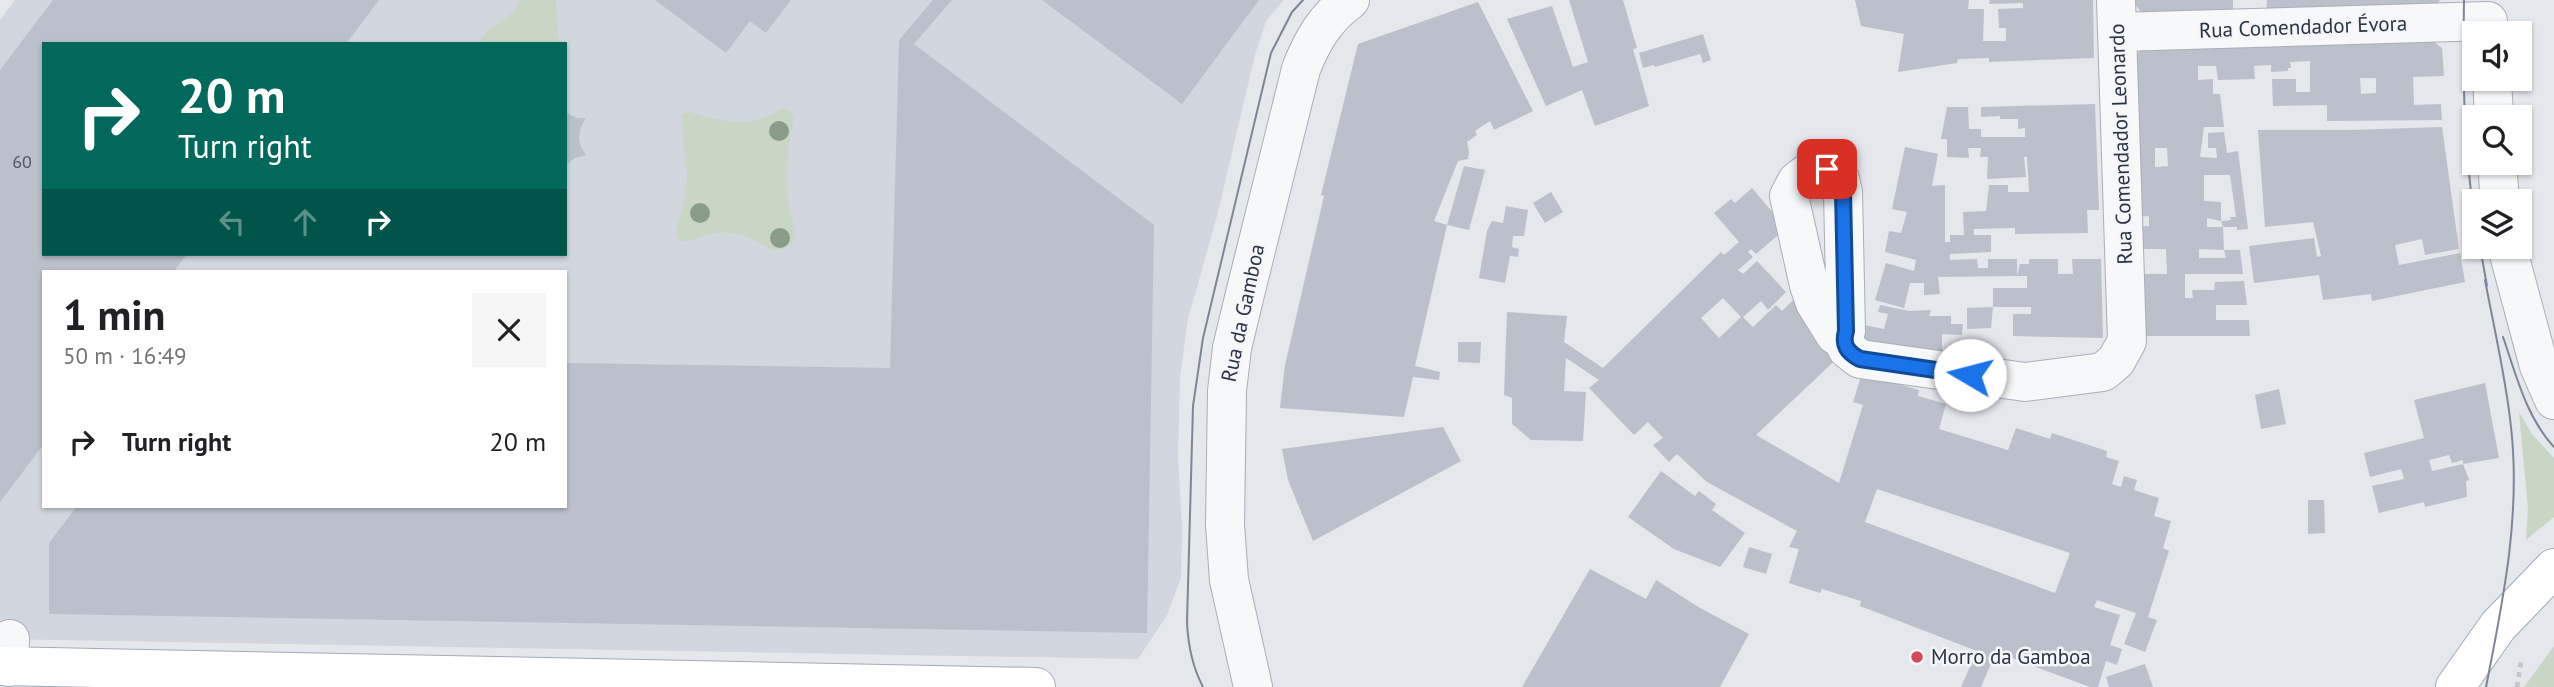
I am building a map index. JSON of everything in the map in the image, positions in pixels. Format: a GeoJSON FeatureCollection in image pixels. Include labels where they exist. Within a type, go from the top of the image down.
{"type":"FeatureCollection","features":[{"type":"Feature","properties":{"kind":"main road"},"geometry":{"type":"LineString","coordinates":[[2455,687],[2498,626],[2554,568]]}},
{"type":"Feature","properties":{"kind":"main road"},"geometry":{"type":"LineString","coordinates":[[6,657],[1035,687]]}},
{"type":"Feature","properties":{"kind":"street","name":"Rua da Gamboa"},"geometry":{"type":"LineString","coordinates":[[1253,687],[1229,580],[1225,525],[1225,428],[1232,348],[1301,69],[1310,44],[1321,28],[1349,0]]}},
{"type":"Feature","properties":{"kind":"street","name":"Rua Comendador Évora"},"geometry":{"type":"LineString","coordinates":[[2117,16],[2489,18]]}},
{"type":"Feature","properties":{"kind":"street","name":"Rua Comendador Leonardo"},"geometry":{"type":"LineString","coordinates":[[1843,340],[1847,349],[1860,359],[2025,382],[2103,372],[2116,361],[2127,341],[2117,16]]}},
{"type":"Feature","properties":{"kind":"street"},"geometry":{"type":"LineString","coordinates":[[2510,259],[2539,366],[2554,400]]}},
{"type":"Feature","properties":{"kind":"shaded area"},"geometry":{"type":"Polygon","coordinates":[[[15,0],[1284,0],[1266,21],[1255,55],[1217,216],[1188,319],[1180,376],[1178,457],[1182,528],[1181,578],[1167,615],[1138,659],[0,639],[0,20],[15,0]]]}},
{"type":"Feature","properties":{"kind":"green space"},"geometry":{"type":"Polygon","coordinates":[[[520,0],[556,0],[559,42],[479,42],[516,8],[520,0]]]}},
{"type":"Feature","properties":{"kind":"green space"},"geometry":{"type":"Polygon","coordinates":[[[781,109],[791,112],[794,119],[787,170],[788,201],[794,238],[788,247],[774,249],[735,233],[710,234],[687,241],[679,240],[676,231],[685,197],[687,174],[681,115],[688,111],[735,122],[758,119],[781,109]]]}},
{"type":"Feature","properties":{"kind":"green space"},"geometry":{"type":"Polygon","coordinates":[[[2519,412],[2532,434],[2554,458],[2554,517],[2526,540],[2528,509],[2519,412]]]}},
{"type":"Feature","properties":{"kind":"green space"},"geometry":{"type":"Polygon","coordinates":[[[2554,646],[2554,687],[2524,687],[2554,646]]]}},
{"type":"Feature","properties":{"kind":"building"},"geometry":{"type":"Polygon","coordinates":[[[53,0],[379,0],[348,42],[42,42],[42,256],[185,256],[175,270],[42,270],[42,447],[0,502],[0,70],[53,0]]]}},
{"type":"Feature","properties":{"kind":"building"},"geometry":{"type":"Polygon","coordinates":[[[655,0],[791,0],[766,33],[750,21],[726,53],[655,0]]]}},
{"type":"Feature","properties":{"kind":"building"},"geometry":{"type":"Polygon","coordinates":[[[933,0],[952,0],[914,44],[1154,225],[1147,633],[49,614],[49,543],[75,508],[567,508],[567,363],[890,368],[899,40],[933,0]]]}},
{"type":"Feature","properties":{"kind":"building"},"geometry":{"type":"Polygon","coordinates":[[[1042,0],[1259,0],[1182,104],[1042,0]]]}},
{"type":"Feature","properties":{"kind":"building"},"geometry":{"type":"Polygon","coordinates":[[[1569,0],[1623,0],[1637,48],[1633,49],[1649,106],[1595,126],[1582,90],[1546,106],[1507,19],[1552,6],[1573,67],[1588,62],[1569,0]]]}},
{"type":"Feature","properties":{"kind":"building"},"geometry":{"type":"Polygon","coordinates":[[[1855,0],[1969,0],[1968,9],[1984,9],[1983,41],[2006,41],[2006,28],[1999,28],[1998,9],[2023,8],[2023,3],[1989,4],[1990,0],[2093,0],[2094,58],[1989,62],[1989,58],[1958,59],[1957,63],[1898,72],[1904,34],[1861,26],[1855,0]]]}},
{"type":"Feature","properties":{"kind":"building"},"geometry":{"type":"Polygon","coordinates":[[[2132,0],[2233,0],[2233,19],[2141,12],[2132,0]]]}},
{"type":"Feature","properties":{"kind":"building"},"geometry":{"type":"Polygon","coordinates":[[[2267,0],[2440,0],[2437,4],[2266,16],[2267,0]]]}},
{"type":"Feature","properties":{"kind":"building"},"geometry":{"type":"Polygon","coordinates":[[[1478,2],[1533,111],[1494,130],[1490,121],[1475,131],[1477,135],[1467,142],[1468,159],[1458,161],[1434,221],[1447,225],[1415,366],[1440,372],[1439,380],[1413,377],[1404,417],[1280,408],[1285,365],[1324,196],[1321,195],[1358,44],[1478,2]]]}},
{"type":"Feature","properties":{"kind":"building"},"geometry":{"type":"Polygon","coordinates":[[[1703,34],[1711,60],[1703,63],[1700,54],[1643,68],[1639,53],[1703,34]]]}},
{"type":"Feature","properties":{"kind":"building"},"geometry":{"type":"Polygon","coordinates":[[[2433,41],[2442,48],[2444,76],[2413,77],[2414,105],[2441,104],[2442,120],[2327,121],[2327,105],[2273,106],[2272,79],[2296,79],[2296,92],[2310,92],[2310,61],[2290,62],[2291,68],[2288,68],[2288,71],[2271,72],[2271,65],[2254,66],[2255,79],[2218,80],[2216,66],[2198,66],[2198,80],[2213,79],[2213,94],[2220,94],[2224,127],[2204,127],[2200,157],[2217,158],[2216,148],[2208,148],[2208,133],[2224,132],[2227,153],[2238,151],[2248,229],[2237,230],[2237,227],[2223,227],[2224,250],[2240,250],[2243,274],[2185,274],[2185,298],[2193,298],[2192,290],[2214,290],[2215,282],[2244,281],[2247,305],[2216,305],[2216,320],[2249,320],[2250,336],[2135,336],[2135,274],[2167,274],[2166,249],[2135,249],[2135,227],[2149,226],[2149,216],[2135,217],[2136,55],[2142,48],[2433,41]],[[2360,78],[2361,94],[2376,93],[2376,78],[2360,78]],[[2155,148],[2155,167],[2168,166],[2167,148],[2155,148]],[[2204,175],[2204,201],[2221,202],[2221,221],[2236,217],[2230,175],[2204,175]],[[2207,218],[2207,227],[2223,227],[2221,221],[2207,218]],[[2199,249],[2199,258],[2226,258],[2224,250],[2199,249]]]}},
{"type":"Feature","properties":{"kind":"building"},"geometry":{"type":"Polygon","coordinates":[[[2095,104],[2099,210],[2087,210],[2088,233],[2015,234],[2015,228],[1974,229],[1974,235],[1991,235],[1991,252],[1950,254],[1950,260],[1977,259],[1978,268],[1988,268],[1988,259],[2017,259],[2017,276],[1938,277],[1940,294],[1924,295],[1924,283],[1910,283],[1904,308],[1875,300],[1886,263],[1914,271],[1916,260],[1885,252],[1889,231],[1901,233],[1907,212],[1892,209],[1905,147],[1938,154],[1932,186],[1945,185],[1945,242],[1950,242],[1950,235],[1964,235],[1963,212],[1986,211],[1989,185],[2008,185],[2008,192],[2029,192],[2027,157],[2024,157],[2026,177],[1987,179],[1988,157],[1980,157],[1981,148],[1968,148],[1969,158],[1947,157],[1947,139],[1941,139],[1947,107],[1968,107],[1969,129],[1981,129],[1981,137],[2025,137],[2025,128],[2018,129],[2018,119],[1981,117],[1981,107],[2095,104]]]}},
{"type":"Feature","properties":{"kind":"building"},"geometry":{"type":"Polygon","coordinates":[[[567,113],[577,118],[586,118],[579,138],[586,155],[575,158],[567,164],[567,113]]]}},
{"type":"Feature","properties":{"kind":"building"},"geometry":{"type":"Polygon","coordinates":[[[2442,127],[2459,249],[2425,255],[2422,239],[2395,245],[2399,265],[2460,253],[2465,282],[2372,301],[2371,294],[2323,300],[2319,275],[2254,283],[2249,246],[2314,238],[2317,257],[2321,256],[2313,222],[2265,227],[2258,130],[2442,127]]]}},
{"type":"Feature","properties":{"kind":"building"},"geometry":{"type":"Polygon","coordinates":[[[1464,166],[1485,170],[1469,230],[1447,225],[1464,166]]]}},
{"type":"Feature","properties":{"kind":"building"},"geometry":{"type":"Polygon","coordinates":[[[1752,188],[1786,228],[1756,254],[1751,249],[1748,252],[1753,257],[1738,270],[1743,274],[1757,261],[1786,292],[1768,310],[1761,301],[1743,317],[1753,327],[1776,305],[1782,311],[1794,299],[1845,351],[1756,435],[1839,483],[1863,405],[1853,402],[1866,361],[1895,383],[1919,390],[1918,396],[1946,404],[1939,429],[2008,450],[2016,428],[2050,439],[2052,433],[2107,451],[2106,457],[2119,461],[2112,484],[2121,487],[2124,476],[2137,480],[2134,490],[2159,498],[2154,516],[2171,521],[2163,548],[2169,551],[2148,617],[2157,620],[2145,652],[2124,644],[2136,613],[2097,600],[2094,607],[2120,615],[2110,645],[2122,649],[2117,665],[2106,661],[2098,687],[2090,687],[1996,652],[1981,687],[1961,687],[1977,651],[1860,606],[1861,601],[1822,589],[1820,593],[1789,583],[1799,549],[1789,547],[1797,531],[1707,482],[1677,454],[1669,462],[1653,445],[1663,438],[1648,422],[1634,435],[1589,388],[1599,380],[1566,358],[1564,391],[1586,392],[1583,441],[1531,440],[1512,424],[1512,398],[1504,395],[1507,312],[1567,316],[1564,342],[1603,368],[1721,252],[1724,255],[1739,242],[1714,213],[1731,199],[1735,203],[1752,188]],[[1723,298],[1701,318],[1719,338],[1741,317],[1723,298]],[[1877,489],[1865,522],[2055,593],[2070,553],[1877,489]]]}},
{"type":"Feature","properties":{"kind":"building"},"geometry":{"type":"Polygon","coordinates":[[[1551,192],[1563,212],[1545,223],[1533,203],[1551,192]]]}},
{"type":"Feature","properties":{"kind":"building"},"geometry":{"type":"Polygon","coordinates":[[[1506,206],[1528,210],[1524,236],[1513,236],[1512,247],[1519,249],[1518,257],[1510,256],[1505,283],[1479,278],[1487,231],[1492,221],[1503,223],[1506,206]]]}},
{"type":"Feature","properties":{"kind":"building"},"geometry":{"type":"Polygon","coordinates":[[[2029,259],[2058,259],[2058,274],[2073,274],[2072,259],[2101,259],[2103,338],[2013,336],[2013,314],[2031,314],[2031,307],[1993,307],[1993,288],[2027,288],[2027,276],[2017,276],[2020,264],[2029,264],[2029,259]]]}},
{"type":"Feature","properties":{"kind":"building"},"geometry":{"type":"Polygon","coordinates":[[[1880,305],[1909,311],[1931,310],[1929,316],[1951,316],[1951,324],[1963,324],[1962,335],[1942,334],[1942,369],[1858,356],[1864,325],[1884,329],[1888,314],[1878,312],[1880,305]]]}},
{"type":"Feature","properties":{"kind":"building"},"geometry":{"type":"Polygon","coordinates":[[[1993,307],[1991,328],[1967,329],[1967,308],[1993,307]]]}},
{"type":"Feature","properties":{"kind":"building"},"geometry":{"type":"Polygon","coordinates":[[[1458,342],[1481,342],[1480,363],[1458,362],[1458,342]]]}},
{"type":"Feature","properties":{"kind":"building"},"geometry":{"type":"Polygon","coordinates":[[[2485,383],[2499,458],[2463,464],[2469,480],[2466,481],[2467,497],[2425,507],[2424,502],[2379,513],[2372,486],[2404,479],[2401,469],[2370,477],[2364,453],[2424,438],[2414,400],[2485,383]],[[2449,455],[2429,460],[2432,471],[2463,464],[2463,460],[2452,463],[2449,455]]]}},
{"type":"Feature","properties":{"kind":"building"},"geometry":{"type":"Polygon","coordinates":[[[2279,389],[2286,424],[2261,429],[2255,395],[2279,389]]]}},
{"type":"Feature","properties":{"kind":"building"},"geometry":{"type":"Polygon","coordinates":[[[1443,427],[1461,461],[1313,541],[1288,480],[1282,449],[1443,427]]]}},
{"type":"Feature","properties":{"kind":"building"},"geometry":{"type":"Polygon","coordinates":[[[1661,471],[1695,496],[1699,491],[1716,504],[1712,510],[1745,533],[1720,567],[1674,549],[1628,517],[1661,471]]]}},
{"type":"Feature","properties":{"kind":"building"},"geometry":{"type":"Polygon","coordinates":[[[2308,500],[2324,500],[2325,533],[2308,534],[2308,500]]]}},
{"type":"Feature","properties":{"kind":"building"},"geometry":{"type":"Polygon","coordinates":[[[1749,547],[1772,554],[1766,574],[1743,567],[1749,547]]]}},
{"type":"Feature","properties":{"kind":"building"},"geometry":{"type":"Polygon","coordinates":[[[1590,569],[1646,599],[1656,580],[1700,608],[1749,634],[1720,687],[1522,687],[1590,569]]]}},
{"type":"Feature","properties":{"kind":"building"},"geometry":{"type":"Polygon","coordinates":[[[2145,664],[2153,687],[2109,687],[2106,677],[2145,664]]]}},
{"type":"Feature","properties":{"kind":"tram line"},"geometry":{"type":"LineString","coordinates":[[1203,687],[1191,655],[1187,622],[1193,406],[1203,338],[1271,53],[1292,12],[1303,0]]}},
{"type":"Feature","properties":{"kind":"tram line"},"geometry":{"type":"LineString","coordinates":[[2464,0],[2464,80],[2470,189]]}},
{"type":"Feature","properties":{"kind":"tram line"},"geometry":{"type":"LineString","coordinates":[[2482,259],[2487,286]]}},
{"type":"Feature","properties":{"kind":"tram line"},"geometry":{"type":"LineString","coordinates":[[2485,280],[2509,409],[2514,493],[2509,558],[2486,687]]}},
{"type":"Feature","properties":{"kind":"tram line"},"geometry":{"type":"LineString","coordinates":[[2503,337],[2529,409],[2554,447]]}},
{"type":"Feature","properties":{"kind":"place","name":"Morro da Gamboa"},"geometry":{"type":"Point","coordinates":[1917,657]}},
{"type":"Feature","properties":{"kind":"route"},"geometry":{"type":"LineString","coordinates":[[1827,169],[1840,179],[1843,192],[1846,331],[1843,340],[1847,349],[1860,359],[1970,375]]}}]}
